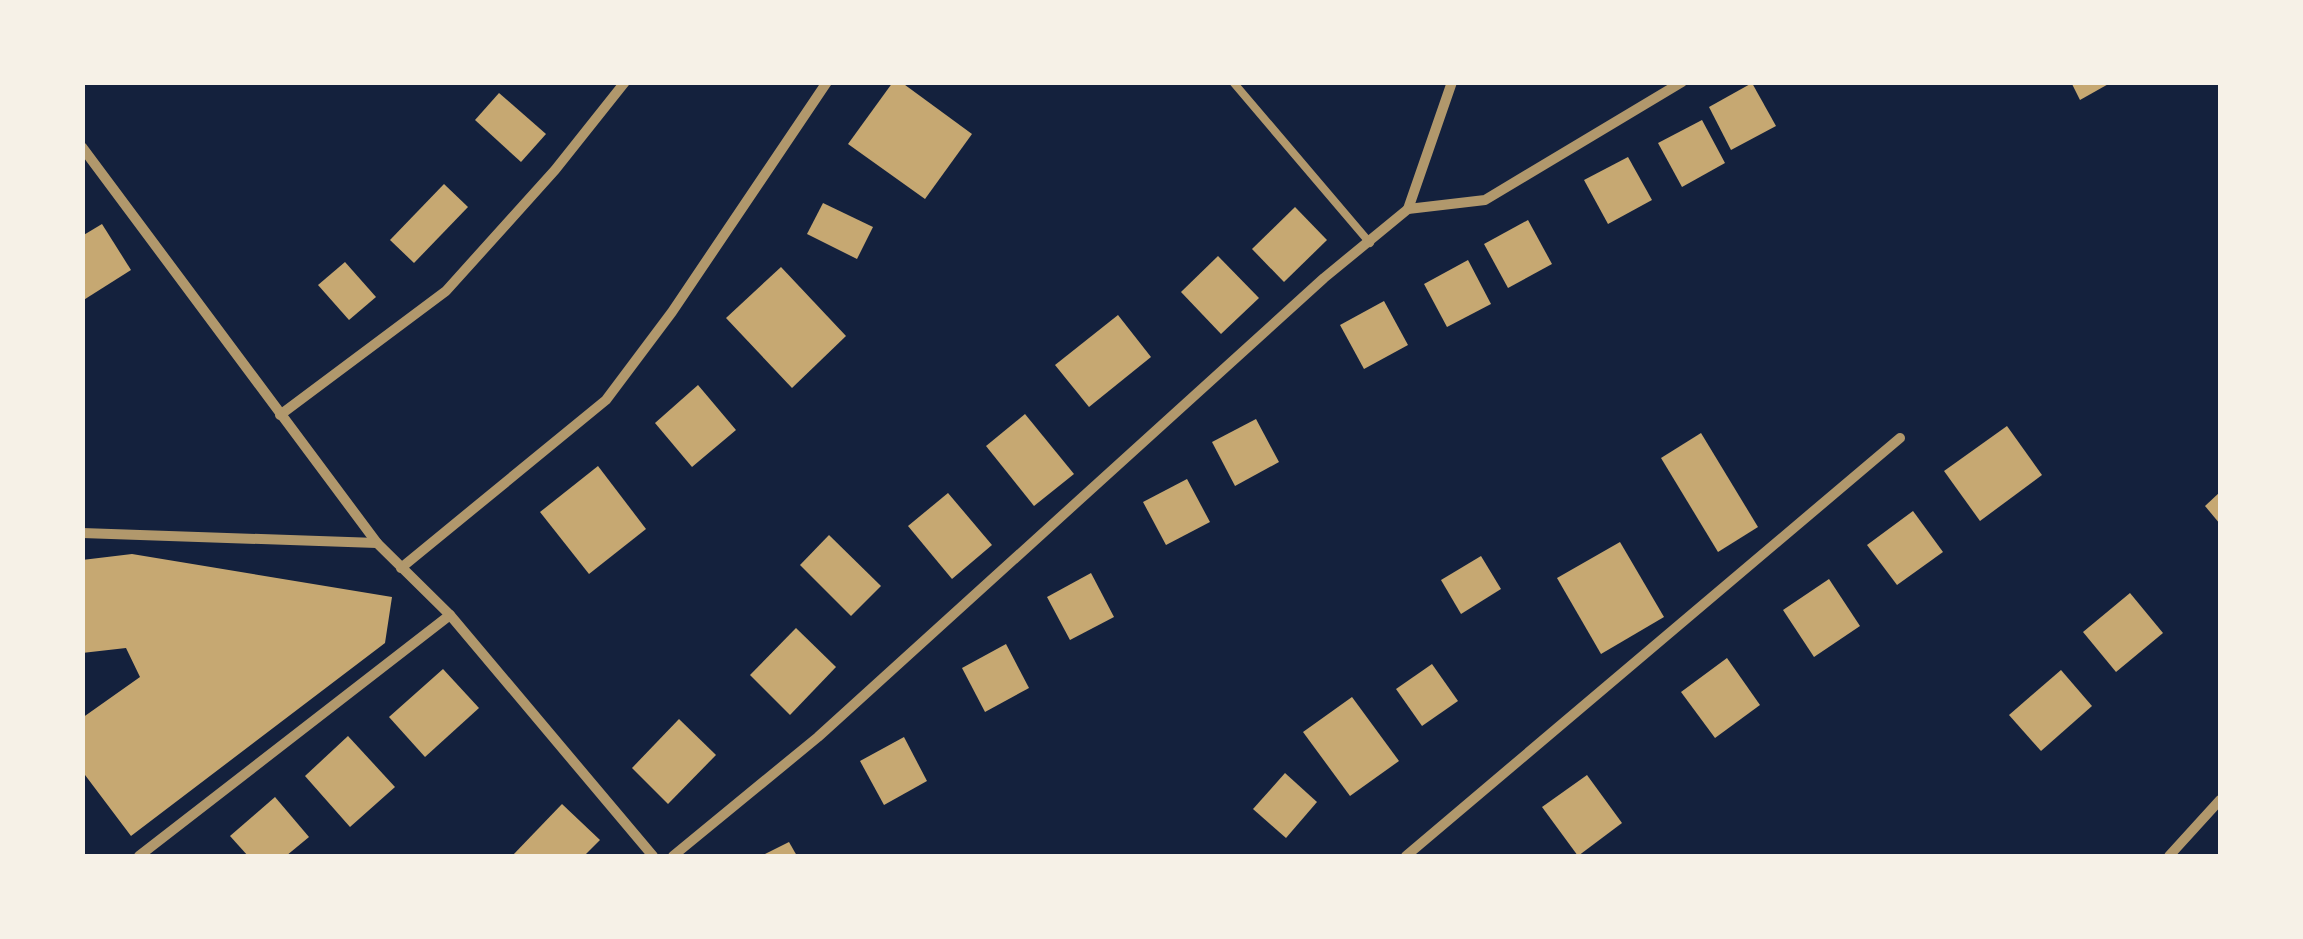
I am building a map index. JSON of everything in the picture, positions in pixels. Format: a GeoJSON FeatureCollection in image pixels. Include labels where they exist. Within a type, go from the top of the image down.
{"type":"FeatureCollection","features":[{"type":"Feature","properties":{"kind":"street"},"geometry":{"type":"LineString","coordinates":[[280,415],[446,291],[554,170],[625,82]]}},
{"type":"Feature","properties":{"kind":"street"},"geometry":{"type":"LineString","coordinates":[[402,568],[606,400],[672,312],[827,82]]}},
{"type":"Feature","properties":{"kind":"street"},"geometry":{"type":"LineString","coordinates":[[673,856],[818,736],[1324,278],[1371,244],[1408,208],[1452,82]]}},
{"type":"Feature","properties":{"kind":"street"},"geometry":{"type":"LineString","coordinates":[[1408,208],[1485,200],[1682,82]]}},
{"type":"Feature","properties":{"kind":"street"},"geometry":{"type":"LineString","coordinates":[[82,147],[377,543],[450,615],[654,856]]}},
{"type":"Feature","properties":{"kind":"street"},"geometry":{"type":"LineString","coordinates":[[1406,856],[1900,438]]}},
{"type":"Feature","properties":{"kind":"street"},"geometry":{"type":"LineString","coordinates":[[82,532],[377,543]]}},
{"type":"Feature","properties":{"kind":"street"},"geometry":{"type":"LineString","coordinates":[[140,856],[450,615]]}},
{"type":"Feature","properties":{"kind":"street"},"geometry":{"type":"LineString","coordinates":[[2169,856],[2220,800]]}},
{"type":"Feature","properties":{"kind":"lane"},"geometry":{"type":"LineString","coordinates":[[1233,82],[1371,244]]}},
{"type":"Feature","properties":{"kind":"building"},"geometry":{"type":"Polygon","coordinates":[[[893,82],[901,82],[972,134],[925,199],[848,144],[893,82]]]}},
{"type":"Feature","properties":{"kind":"building"},"geometry":{"type":"Polygon","coordinates":[[[2071,82],[2112,82],[2080,100],[2071,82]]]}},
{"type":"Feature","properties":{"kind":"building"},"geometry":{"type":"Polygon","coordinates":[[[1752,83],[1776,126],[1731,150],[1709,107],[1752,83]]]}},
{"type":"Feature","properties":{"kind":"building"},"geometry":{"type":"Polygon","coordinates":[[[499,93],[546,134],[521,162],[475,120],[499,93]]]}},
{"type":"Feature","properties":{"kind":"building"},"geometry":{"type":"Polygon","coordinates":[[[1702,120],[1725,163],[1682,187],[1658,143],[1702,120]]]}},
{"type":"Feature","properties":{"kind":"building"},"geometry":{"type":"Polygon","coordinates":[[[1628,157],[1652,200],[1608,224],[1584,180],[1628,157]]]}},
{"type":"Feature","properties":{"kind":"building"},"geometry":{"type":"Polygon","coordinates":[[[444,184],[468,207],[414,263],[390,240],[444,184]]]}},
{"type":"Feature","properties":{"kind":"building"},"geometry":{"type":"Polygon","coordinates":[[[823,203],[873,227],[857,259],[807,234],[823,203]]]}},
{"type":"Feature","properties":{"kind":"building"},"geometry":{"type":"Polygon","coordinates":[[[1295,207],[1327,240],[1284,282],[1252,249],[1295,207]]]}},
{"type":"Feature","properties":{"kind":"building"},"geometry":{"type":"Polygon","coordinates":[[[1528,220],[1552,264],[1508,288],[1484,244],[1528,220]]]}},
{"type":"Feature","properties":{"kind":"building"},"geometry":{"type":"Polygon","coordinates":[[[102,224],[131,270],[82,301],[82,236],[102,224]]]}},
{"type":"Feature","properties":{"kind":"building"},"geometry":{"type":"Polygon","coordinates":[[[1218,256],[1259,298],[1221,334],[1181,292],[1218,256]]]}},
{"type":"Feature","properties":{"kind":"building"},"geometry":{"type":"Polygon","coordinates":[[[1468,260],[1491,304],[1447,327],[1424,284],[1468,260]]]}},
{"type":"Feature","properties":{"kind":"building"},"geometry":{"type":"Polygon","coordinates":[[[345,262],[376,297],[349,320],[318,285],[345,262]]]}},
{"type":"Feature","properties":{"kind":"building"},"geometry":{"type":"Polygon","coordinates":[[[781,267],[846,336],[792,388],[726,318],[781,267]]]}},
{"type":"Feature","properties":{"kind":"building"},"geometry":{"type":"Polygon","coordinates":[[[1384,301],[1408,345],[1364,369],[1340,325],[1384,301]]]}},
{"type":"Feature","properties":{"kind":"building"},"geometry":{"type":"Polygon","coordinates":[[[1118,315],[1151,357],[1089,407],[1055,365],[1118,315]]]}},
{"type":"Feature","properties":{"kind":"building"},"geometry":{"type":"Polygon","coordinates":[[[698,385],[736,430],[692,467],[655,423],[698,385]]]}},
{"type":"Feature","properties":{"kind":"building"},"geometry":{"type":"Polygon","coordinates":[[[1025,414],[1074,474],[1034,506],[986,446],[1025,414]]]}},
{"type":"Feature","properties":{"kind":"building"},"geometry":{"type":"Polygon","coordinates":[[[1256,419],[1279,462],[1235,486],[1212,442],[1256,419]]]}},
{"type":"Feature","properties":{"kind":"building"},"geometry":{"type":"Polygon","coordinates":[[[2007,426],[2042,475],[1980,521],[1944,471],[2007,426]]]}},
{"type":"Feature","properties":{"kind":"building"},"geometry":{"type":"Polygon","coordinates":[[[1701,433],[1758,527],[1718,552],[1661,458],[1701,433]]]}},
{"type":"Feature","properties":{"kind":"building"},"geometry":{"type":"Polygon","coordinates":[[[598,466],[646,529],[589,574],[540,512],[598,466]]]}},
{"type":"Feature","properties":{"kind":"building"},"geometry":{"type":"Polygon","coordinates":[[[1187,479],[1210,522],[1166,545],[1143,502],[1187,479]]]}},
{"type":"Feature","properties":{"kind":"building"},"geometry":{"type":"Polygon","coordinates":[[[2220,492],[2220,524],[2205,506],[2220,492]]]}},
{"type":"Feature","properties":{"kind":"building"},"geometry":{"type":"Polygon","coordinates":[[[948,493],[992,545],[952,579],[908,526],[948,493]]]}},
{"type":"Feature","properties":{"kind":"building"},"geometry":{"type":"Polygon","coordinates":[[[1913,511],[1943,552],[1897,585],[1867,545],[1913,511]]]}},
{"type":"Feature","properties":{"kind":"building"},"geometry":{"type":"Polygon","coordinates":[[[829,535],[881,586],[851,616],[800,565],[829,535]]]}},
{"type":"Feature","properties":{"kind":"building"},"geometry":{"type":"Polygon","coordinates":[[[1620,542],[1664,617],[1601,654],[1557,578],[1620,542]]]}},
{"type":"Feature","properties":{"kind":"building"},"geometry":{"type":"Polygon","coordinates":[[[132,554],[392,597],[385,643],[131,836],[82,771],[82,718],[140,677],[126,648],[82,653],[82,560],[132,554]]]}},
{"type":"Feature","properties":{"kind":"building"},"geometry":{"type":"Polygon","coordinates":[[[1481,556],[1501,589],[1461,614],[1441,580],[1481,556]]]}},
{"type":"Feature","properties":{"kind":"building"},"geometry":{"type":"Polygon","coordinates":[[[1091,573],[1114,617],[1070,640],[1047,597],[1091,573]]]}},
{"type":"Feature","properties":{"kind":"building"},"geometry":{"type":"Polygon","coordinates":[[[1829,579],[1860,626],[1814,657],[1783,610],[1829,579]]]}},
{"type":"Feature","properties":{"kind":"building"},"geometry":{"type":"Polygon","coordinates":[[[2130,593],[2163,633],[2116,672],[2083,632],[2130,593]]]}},
{"type":"Feature","properties":{"kind":"building"},"geometry":{"type":"Polygon","coordinates":[[[796,628],[836,667],[790,715],[750,675],[796,628]]]}},
{"type":"Feature","properties":{"kind":"building"},"geometry":{"type":"Polygon","coordinates":[[[1006,644],[1029,688],[985,712],[962,668],[1006,644]]]}},
{"type":"Feature","properties":{"kind":"building"},"geometry":{"type":"Polygon","coordinates":[[[1727,658],[1760,705],[1715,738],[1681,692],[1727,658]]]}},
{"type":"Feature","properties":{"kind":"building"},"geometry":{"type":"Polygon","coordinates":[[[1432,664],[1458,701],[1422,726],[1396,689],[1432,664]]]}},
{"type":"Feature","properties":{"kind":"building"},"geometry":{"type":"Polygon","coordinates":[[[443,669],[479,708],[425,757],[389,717],[443,669]]]}},
{"type":"Feature","properties":{"kind":"building"},"geometry":{"type":"Polygon","coordinates":[[[2061,670],[2092,706],[2041,751],[2009,715],[2061,670]]]}},
{"type":"Feature","properties":{"kind":"building"},"geometry":{"type":"Polygon","coordinates":[[[1352,697],[1399,761],[1350,796],[1303,732],[1352,697]]]}},
{"type":"Feature","properties":{"kind":"building"},"geometry":{"type":"Polygon","coordinates":[[[679,719],[716,755],[668,804],[632,768],[679,719]]]}},
{"type":"Feature","properties":{"kind":"building"},"geometry":{"type":"Polygon","coordinates":[[[348,736],[395,787],[350,827],[305,776],[348,736]]]}},
{"type":"Feature","properties":{"kind":"building"},"geometry":{"type":"Polygon","coordinates":[[[904,737],[927,781],[884,805],[860,761],[904,737]]]}},
{"type":"Feature","properties":{"kind":"building"},"geometry":{"type":"Polygon","coordinates":[[[1285,773],[1317,802],[1286,838],[1253,809],[1285,773]]]}},
{"type":"Feature","properties":{"kind":"building"},"geometry":{"type":"Polygon","coordinates":[[[1587,775],[1622,823],[1578,856],[1542,807],[1587,775]]]}},
{"type":"Feature","properties":{"kind":"building"},"geometry":{"type":"Polygon","coordinates":[[[275,797],[309,837],[286,856],[248,856],[230,836],[275,797]]]}},
{"type":"Feature","properties":{"kind":"building"},"geometry":{"type":"Polygon","coordinates":[[[562,804],[600,840],[584,856],[512,856],[562,804]]]}},
{"type":"Feature","properties":{"kind":"building"},"geometry":{"type":"Polygon","coordinates":[[[789,842],[797,856],[761,856],[789,842]]]}}]}
